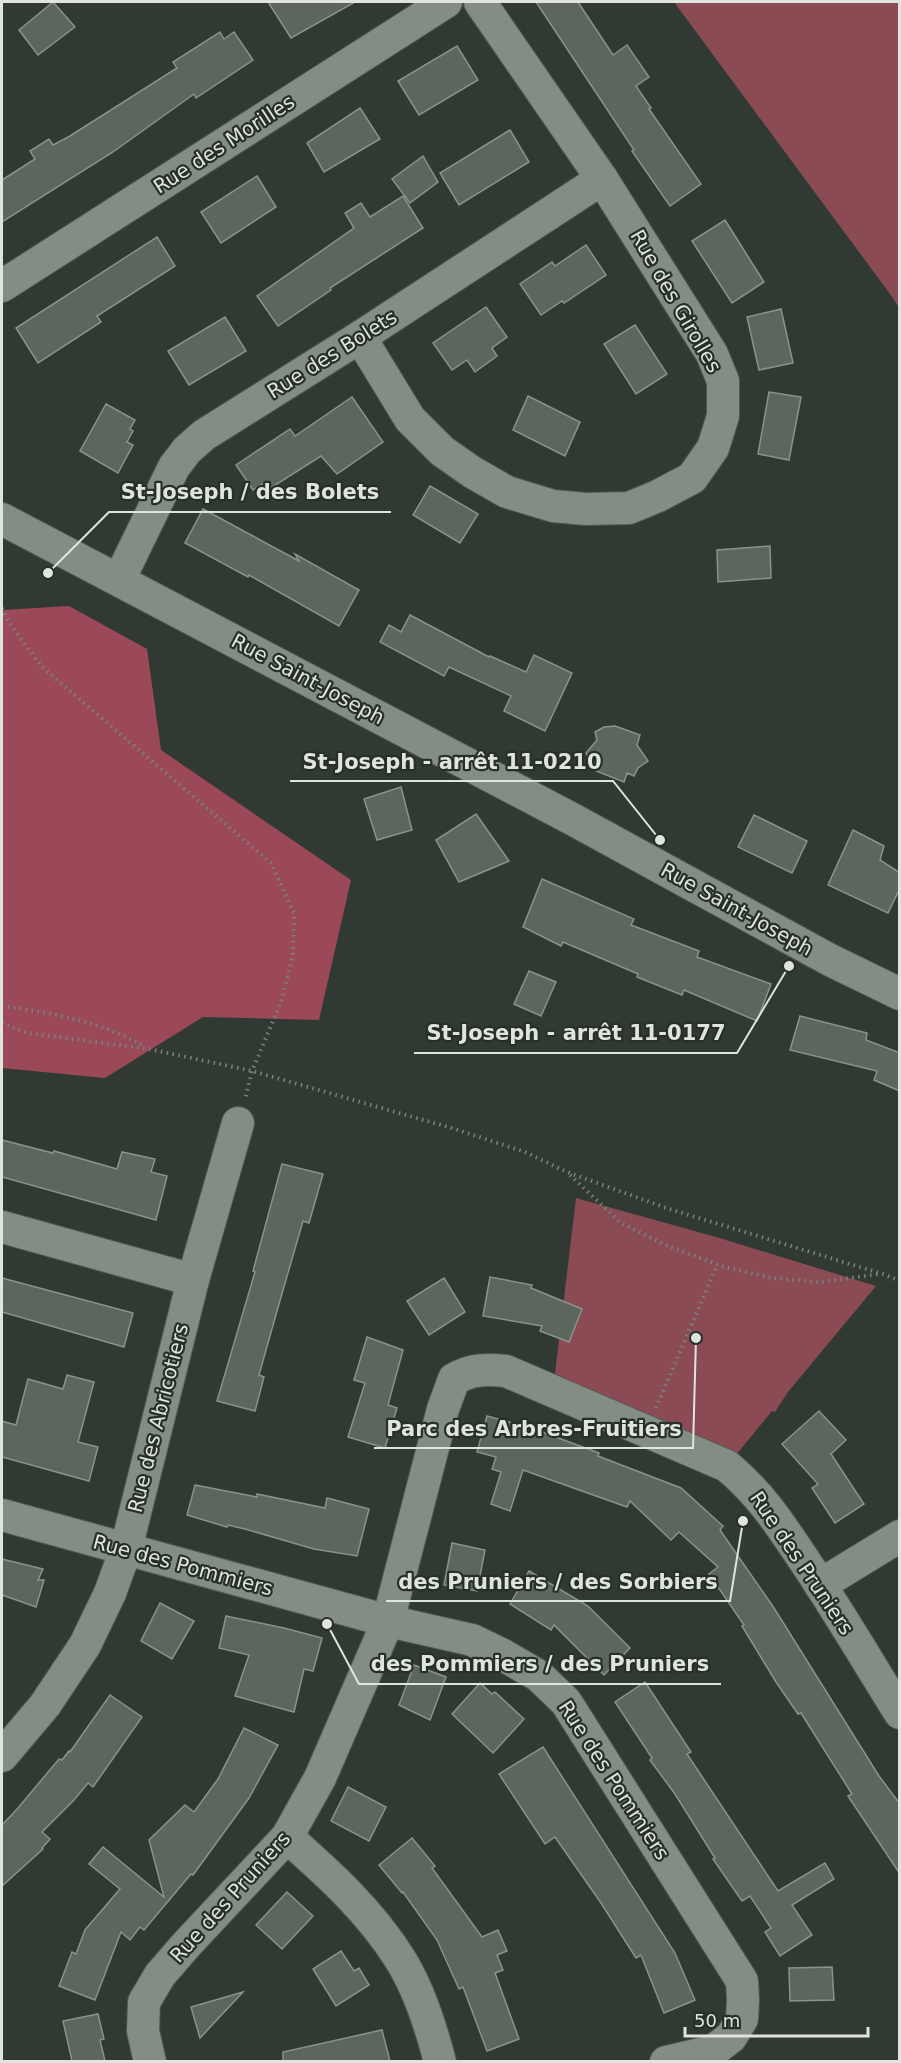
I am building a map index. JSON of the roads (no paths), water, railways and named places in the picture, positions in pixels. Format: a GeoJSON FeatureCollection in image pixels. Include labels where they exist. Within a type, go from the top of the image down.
{"type":"FeatureCollection","features":[{"type":"Feature","properties":{"kind":"street","name":"Rue des Morilles"},"geometry":{"type":"LineString","coordinates":[[2,286],[446,2]]}},
{"type":"Feature","properties":{"kind":"street","name":"Rue des Girolles"},"geometry":{"type":"LineString","coordinates":[[360,337],[410,419],[442,452],[507,492],[553,506],[586,509],[629,508],[692,478],[713,448],[723,416],[723,381],[712,354],[602,179],[480,2]]}},
{"type":"Feature","properties":{"kind":"street","name":"Rue des Bolets"},"geometry":{"type":"LineString","coordinates":[[119,580],[164,487],[187,450],[204,435],[360,337],[602,179]]}},
{"type":"Feature","properties":{"kind":"street","name":"Rue Saint-Joseph"},"geometry":{"type":"LineString","coordinates":[[2,519],[574,820],[830,960],[900,994]]}},
{"type":"Feature","properties":{"kind":"street","name":"Rue des Abricotiers"},"geometry":{"type":"LineString","coordinates":[[2,1756],[45,1705],[85,1645],[110,1593],[126,1549],[193,1280],[238,1123]]}},
{"type":"Feature","properties":{"kind":"street"},"geometry":{"type":"LineString","coordinates":[[2,1227],[193,1280]]}},
{"type":"Feature","properties":{"kind":"street","name":"Rue des Pruniers"},"geometry":{"type":"LineString","coordinates":[[150,2061],[143,2031],[144,2002],[160,1975],[287,1837],[320,1778],[388,1621],[443,1409],[454,1379],[468,1372],[487,1369],[506,1371],[727,1466],[750,1485],[773,1513],[900,1713]]}},
{"type":"Feature","properties":{"kind":"street","name":"Rue des Pommiers"},"geometry":{"type":"LineString","coordinates":[[2,1515],[388,1621],[472,1640],[539,1676],[566,1702],[742,1981],[742,2019],[730,2037],[713,2051],[666,2061]]}},
{"type":"Feature","properties":{"kind":"street"},"geometry":{"type":"LineString","coordinates":[[820,1586],[900,1536]]}},
{"type":"Feature","properties":{"kind":"street"},"geometry":{"type":"LineString","coordinates":[[287,1837],[338,1882],[379,1929],[401,1960],[420,1999],[440,2061]]}},
{"type":"Feature","properties":{"kind":"place","name":"St-Joseph / des Bolets"},"geometry":{"type":"Point","coordinates":[48,573]}},
{"type":"Feature","properties":{"kind":"place","name":"St-Joseph - arrêt 11-0210"},"geometry":{"type":"Point","coordinates":[660,840]}},
{"type":"Feature","properties":{"kind":"place","name":"St-Joseph - arrêt 11-0177"},"geometry":{"type":"Point","coordinates":[789,966]}},
{"type":"Feature","properties":{"kind":"place","name":"Parc des Arbres-Fruitiers"},"geometry":{"type":"Point","coordinates":[696,1338]}},
{"type":"Feature","properties":{"kind":"place","name":"des Pruniers / des Sorbiers"},"geometry":{"type":"Point","coordinates":[743,1521]}},
{"type":"Feature","properties":{"kind":"place","name":"des Pommiers / des Pruniers"},"geometry":{"type":"Point","coordinates":[327,1624]}}]}
